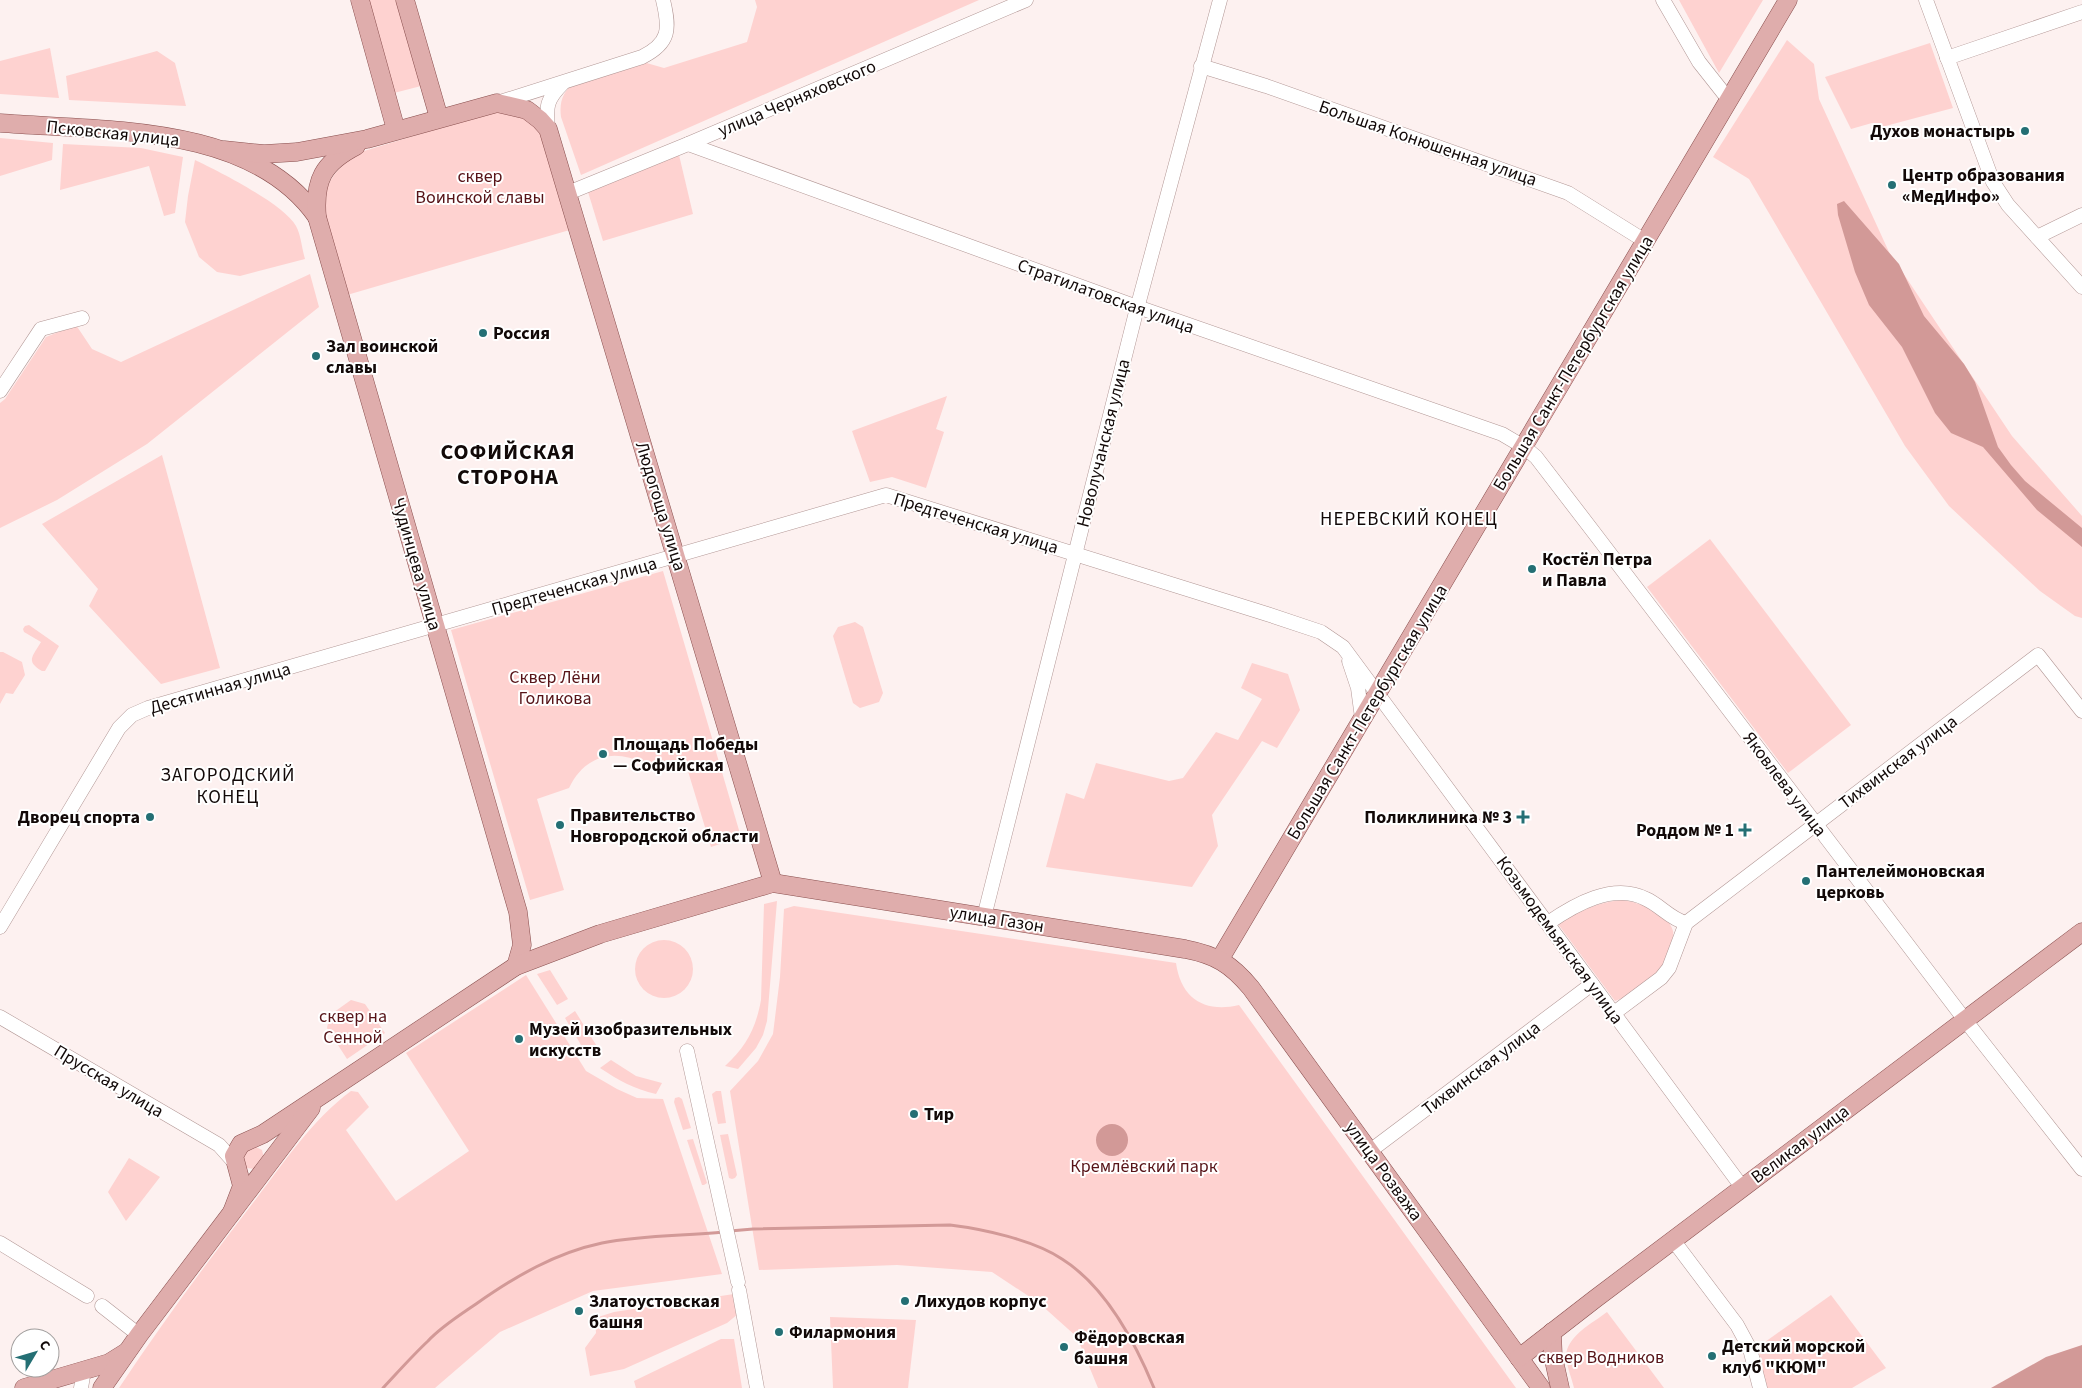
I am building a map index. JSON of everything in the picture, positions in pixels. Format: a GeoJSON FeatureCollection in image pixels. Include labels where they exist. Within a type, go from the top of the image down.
{"type":"FeatureCollection","features":[{"type":"Feature","properties":{"kind":"main road"},"geometry":{"type":"LineString","coordinates":[[360,0],[396,130]]}},
{"type":"Feature","properties":{"kind":"main road"},"geometry":{"type":"LineString","coordinates":[[405,0],[439,118]]}},
{"type":"Feature","properties":{"kind":"main road","name":"Большая Санкт-Петербургская улица"},"geometry":{"type":"LineString","coordinates":[[1220,959],[1788,0]]}},
{"type":"Feature","properties":{"kind":"main road"},"geometry":{"type":"LineString","coordinates":[[224,150],[264,154],[289,153],[367,139],[496,103]]}},
{"type":"Feature","properties":{"kind":"main road","name":"Людогоща улица"},"geometry":{"type":"LineString","coordinates":[[496,103],[527,110],[548,129],[773,883]]}},
{"type":"Feature","properties":{"kind":"main road","name":"Псковская улица"},"geometry":{"type":"LineString","coordinates":[[0,123],[146,133],[174,137],[224,150]]}},
{"type":"Feature","properties":{"kind":"main road","name":"Чудинцева улица"},"geometry":{"type":"LineString","coordinates":[[367,139],[344,152],[327,167],[316,191],[317,217],[434,627],[518,912],[522,945],[516,966]]}},
{"type":"Feature","properties":{"kind":"main road","name":"Чудинцева улица"},"geometry":{"type":"LineString","coordinates":[[224,150],[287,185],[302,198],[317,217]]}},
{"type":"Feature","properties":{"kind":"main road"},"geometry":{"type":"LineString","coordinates":[[232,1212],[242,1186],[234,1156],[244,1142],[263,1134],[325,1094],[516,966],[554,950],[625,926],[773,883]]}},
{"type":"Feature","properties":{"kind":"main road","name":"улица Газон"},"geometry":{"type":"LineString","coordinates":[[773,883],[1200,952],[1220,959]]}},
{"type":"Feature","properties":{"kind":"main road","name":"Чудинцева улица"},"geometry":{"type":"LineString","coordinates":[[518,912],[536,941],[546,948],[554,950]]}},
{"type":"Feature","properties":{"kind":"main road","name":"Великая улица"},"geometry":{"type":"LineString","coordinates":[[1520,1358],[1742,1187],[2082,932]]}},
{"type":"Feature","properties":{"kind":"main road","name":"улица Розважа"},"geometry":{"type":"LineString","coordinates":[[1220,959],[1237,971],[1251,988],[1541,1388]]}},
{"type":"Feature","properties":{"kind":"main road"},"geometry":{"type":"LineString","coordinates":[[102,1388],[139,1335],[266,1169],[275,1154],[325,1094]]}},
{"type":"Feature","properties":{"kind":"main road"},"geometry":{"type":"LineString","coordinates":[[236,1166],[250,1176],[266,1169],[270,1160],[266,1146],[261,1142],[244,1142]]}},
{"type":"Feature","properties":{"kind":"main road"},"geometry":{"type":"LineString","coordinates":[[1552,1332],[1553,1356],[1560,1388]]}},
{"type":"Feature","properties":{"kind":"main road"},"geometry":{"type":"LineString","coordinates":[[24,1388],[109,1363],[128,1352]]}},
{"type":"Feature","properties":{"kind":"street"},"geometry":{"type":"LineString","coordinates":[[496,103],[642,57],[660,46],[666,32],[663,0]]}},
{"type":"Feature","properties":{"kind":"street","name":"улица Черняховского"},"geometry":{"type":"LineString","coordinates":[[568,193],[1026,0]]}},
{"type":"Feature","properties":{"kind":"street","name":"Новолучанская улица"},"geometry":{"type":"LineString","coordinates":[[984,917],[1138,308],[1220,0]]}},
{"type":"Feature","properties":{"kind":"street"},"geometry":{"type":"LineString","coordinates":[[1663,0],[1699,62],[1729,100]]}},
{"type":"Feature","properties":{"kind":"street"},"geometry":{"type":"LineString","coordinates":[[1926,0],[1993,182],[2008,205],[2082,287]]}},
{"type":"Feature","properties":{"kind":"street"},"geometry":{"type":"LineString","coordinates":[[1947,58],[2082,12]]}},
{"type":"Feature","properties":{"kind":"street","name":"Большая Конюшенная улица"},"geometry":{"type":"LineString","coordinates":[[1201,66],[1568,192],[1645,241]]}},
{"type":"Feature","properties":{"kind":"street","name":"Людогоща улица"},"geometry":{"type":"LineString","coordinates":[[548,129],[548,101],[551,95],[564,82]]}},
{"type":"Feature","properties":{"kind":"street","name":"Стратилатовская улица"},"geometry":{"type":"LineString","coordinates":[[688,144],[1138,308],[1502,434],[1524,447]]}},
{"type":"Feature","properties":{"kind":"street"},"geometry":{"type":"LineString","coordinates":[[2037,238],[2082,215]]}},
{"type":"Feature","properties":{"kind":"street"},"geometry":{"type":"LineString","coordinates":[[0,391],[40,329],[82,318]]}},
{"type":"Feature","properties":{"kind":"street","name":"Яковлева улица"},"geometry":{"type":"LineString","coordinates":[[1524,447],[1536,457],[1965,1020],[2082,1170]]}},
{"type":"Feature","properties":{"kind":"street","name":"Предтеченская улица"},"geometry":{"type":"LineString","coordinates":[[434,627],[886,495],[1321,632],[1343,647],[1378,692]]}},
{"type":"Feature","properties":{"kind":"street","name":"Десятинная улица"},"geometry":{"type":"LineString","coordinates":[[0,927],[119,728],[132,715],[148,708],[434,627]]}},
{"type":"Feature","properties":{"kind":"street"},"geometry":{"type":"LineString","coordinates":[[1343,647],[1358,688],[1362,718]]}},
{"type":"Feature","properties":{"kind":"street","name":"Тихвинская улица"},"geometry":{"type":"LineString","coordinates":[[1686,923],[2038,655],[2082,711]]}},
{"type":"Feature","properties":{"kind":"street","name":"Козьмодемьянская улица"},"geometry":{"type":"LineString","coordinates":[[1378,692],[1742,1187]]}},
{"type":"Feature","properties":{"kind":"street"},"geometry":{"type":"LineString","coordinates":[[1548,923],[1571,908],[1588,900],[1618,894],[1629,894],[1647,899],[1675,919],[1686,923],[1669,968],[1651,986],[1614,1013]]}},
{"type":"Feature","properties":{"kind":"street","name":"Тихвинская улица"},"geometry":{"type":"LineString","coordinates":[[1370,1151],[1592,984]]}},
{"type":"Feature","properties":{"kind":"street","name":"Прусская улица"},"geometry":{"type":"LineString","coordinates":[[0,1017],[219,1145],[236,1166]]}},
{"type":"Feature","properties":{"kind":"street"},"geometry":{"type":"LineString","coordinates":[[687,1050],[734,1258],[757,1388]]}},
{"type":"Feature","properties":{"kind":"street"},"geometry":{"type":"LineString","coordinates":[[219,1145],[226,1147],[244,1142]]}},
{"type":"Feature","properties":{"kind":"street"},"geometry":{"type":"LineString","coordinates":[[1673,1240],[1737,1325],[1750,1349],[1760,1388]]}},
{"type":"Feature","properties":{"kind":"street"},"geometry":{"type":"LineString","coordinates":[[0,1243],[85,1295]]}},
{"type":"Feature","properties":{"kind":"street"},"geometry":{"type":"LineString","coordinates":[[102,1306],[139,1335]]}},
{"type":"Feature","properties":{"kind":"street"},"geometry":{"type":"LineString","coordinates":[[81,1388],[84,1370]]}},
{"type":"Feature","properties":{"kind":"green space"},"geometry":{"type":"Polygon","coordinates":[[[364,0],[401,0],[425,85],[390,94],[364,0]]]}},
{"type":"Feature","properties":{"kind":"green space"},"geometry":{"type":"Polygon","coordinates":[[[755,0],[979,0],[581,175],[561,117],[561,106],[567,89],[575,82],[643,62],[664,68],[747,42],[757,7],[755,0]]]}},
{"type":"Feature","properties":{"kind":"green space"},"geometry":{"type":"Polygon","coordinates":[[[1679,0],[1763,0],[1719,73],[1679,0]]]}},
{"type":"Feature","properties":{"kind":"green space"},"geometry":{"type":"Polygon","coordinates":[[[1787,40],[1814,64],[1819,99],[1889,252],[2012,436],[2082,516],[2082,618],[2075,616],[2040,591],[1949,506],[1905,446],[1749,179],[1713,157],[1787,40]]]}},
{"type":"Feature","properties":{"kind":"green space"},"geometry":{"type":"Polygon","coordinates":[[[1930,43],[1953,108],[1878,128],[1872,123],[1851,129],[1825,77],[1930,43]]]}},
{"type":"Feature","properties":{"kind":"green space"},"geometry":{"type":"Polygon","coordinates":[[[50,48],[59,98],[0,94],[0,61],[50,48]]]}},
{"type":"Feature","properties":{"kind":"green space"},"geometry":{"type":"Polygon","coordinates":[[[157,51],[175,63],[186,106],[69,100],[66,76],[157,51]]]}},
{"type":"Feature","properties":{"kind":"green space","name":"сквер Воинской славы"},"geometry":{"type":"Polygon","coordinates":[[[499,110],[523,116],[544,135],[573,229],[347,295],[331,243],[324,212],[325,193],[340,168],[347,161],[364,151],[499,110]]]}},
{"type":"Feature","properties":{"kind":"green space"},"geometry":{"type":"Polygon","coordinates":[[[0,138],[53,143],[52,160],[0,176],[0,138]]]}},
{"type":"Feature","properties":{"kind":"green space"},"geometry":{"type":"Polygon","coordinates":[[[63,144],[141,148],[183,157],[175,213],[164,216],[149,166],[60,190],[63,144]]]}},
{"type":"Feature","properties":{"kind":"green space"},"geometry":{"type":"Polygon","coordinates":[[[679,155],[693,214],[603,241],[588,192],[679,155]]]}},
{"type":"Feature","properties":{"kind":"green space"},"geometry":{"type":"Polygon","coordinates":[[[195,160],[265,198],[289,217],[298,230],[305,259],[240,276],[217,272],[199,257],[185,222],[195,160]]]}},
{"type":"Feature","properties":{"kind":"green space"},"geometry":{"type":"Polygon","coordinates":[[[310,274],[319,307],[147,444],[57,500],[0,528],[0,403],[5,399],[46,337],[76,325],[92,349],[121,362],[310,274]]]}},
{"type":"Feature","properties":{"kind":"green space"},"geometry":{"type":"Polygon","coordinates":[[[947,396],[936,429],[944,432],[926,488],[892,477],[870,482],[852,431],[947,396]]]}},
{"type":"Feature","properties":{"kind":"green space"},"geometry":{"type":"Polygon","coordinates":[[[162,455],[220,668],[161,684],[89,606],[98,589],[42,524],[162,455]]]}},
{"type":"Feature","properties":{"kind":"green space"},"geometry":{"type":"Polygon","coordinates":[[[1710,539],[1851,725],[1788,773],[1647,587],[1710,539]]]}},
{"type":"Feature","properties":{"kind":"green space","name":"Сквер Лёни Голикова"},"geometry":{"type":"Polygon","coordinates":[[[663,571],[741,837],[711,847],[684,758],[650,767],[626,757],[604,757],[584,767],[569,788],[537,799],[564,890],[530,900],[451,630],[663,571]]]}},
{"type":"Feature","properties":{"kind":"green space"},"geometry":{"type":"Polygon","coordinates":[[[855,622],[863,627],[883,693],[879,702],[860,708],[853,703],[833,636],[838,627],[855,622]]]}},
{"type":"Feature","properties":{"kind":"green space"},"geometry":{"type":"Polygon","coordinates":[[[29,625],[59,646],[45,671],[42,671],[32,661],[33,655],[41,642],[24,632],[25,626],[29,625]]]}},
{"type":"Feature","properties":{"kind":"green space"},"geometry":{"type":"Polygon","coordinates":[[[0,652],[22,662],[25,675],[13,694],[6,693],[0,704],[0,652]]]}},
{"type":"Feature","properties":{"kind":"green space"},"geometry":{"type":"Polygon","coordinates":[[[1252,663],[1288,674],[1300,710],[1277,748],[1262,741],[1212,815],[1218,846],[1192,887],[1046,867],[1066,793],[1084,799],[1096,763],[1169,781],[1183,778],[1216,732],[1238,740],[1262,699],[1241,688],[1252,663]]]}},
{"type":"Feature","properties":{"kind":"green space"},"geometry":{"type":"Polygon","coordinates":[[[1623,900],[1645,906],[1659,914],[1670,924],[1673,931],[1673,939],[1664,965],[1655,976],[1627,996],[1615,1001],[1558,924],[1589,908],[1623,900]]]}},
{"type":"Feature","properties":{"kind":"green space"},"geometry":{"type":"Polygon","coordinates":[[[777,901],[767,1021],[763,1035],[756,1048],[738,1069],[725,1066],[739,1052],[749,1036],[756,1019],[761,1000],[764,904],[777,901]]]}},
{"type":"Feature","properties":{"kind":"green space","name":"Кремлёвский парк"},"geometry":{"type":"Polygon","coordinates":[[[794,906],[1176,963],[1183,986],[1197,1001],[1216,1007],[1239,1005],[1516,1388],[1098,1388],[1077,1337],[1039,1303],[992,1272],[897,1265],[759,1270],[730,1091],[758,1061],[773,1034],[780,977],[784,909],[794,906]]]}},
{"type":"Feature","properties":{"kind":"green space"},"geometry":{"type":"Polygon","coordinates":[[[658,940],[670,940],[685,948],[693,963],[693,975],[685,990],[670,998],[658,998],[643,990],[635,975],[635,963],[643,948],[658,940]]]}},
{"type":"Feature","properties":{"kind":"green space"},"geometry":{"type":"Polygon","coordinates":[[[550,970],[568,999],[557,1005],[537,974],[550,970]]]}},
{"type":"Feature","properties":{"kind":"green space"},"geometry":{"type":"Polygon","coordinates":[[[526,975],[586,1071],[637,1098],[663,1099],[722,1274],[593,1291],[500,1332],[435,1388],[119,1388],[186,1292],[289,1156],[311,1128],[351,1091],[358,1092],[369,1107],[346,1130],[396,1201],[469,1151],[406,1053],[526,975]]]}},
{"type":"Feature","properties":{"kind":"green space","name":"сквер на Сенной"},"geometry":{"type":"Polygon","coordinates":[[[351,1000],[365,1004],[385,1033],[347,1059],[327,1028],[330,1015],[351,1000]]]}},
{"type":"Feature","properties":{"kind":"green space"},"geometry":{"type":"Polygon","coordinates":[[[575,1011],[598,1048],[587,1055],[565,1018],[575,1011]]]}},
{"type":"Feature","properties":{"kind":"green space"},"geometry":{"type":"Polygon","coordinates":[[[611,1060],[636,1076],[662,1083],[656,1094],[626,1084],[600,1068],[611,1060]]]}},
{"type":"Feature","properties":{"kind":"green space"},"geometry":{"type":"Polygon","coordinates":[[[716,1091],[721,1091],[726,1123],[718,1124],[712,1094],[716,1091]]]}},
{"type":"Feature","properties":{"kind":"green space"},"geometry":{"type":"Polygon","coordinates":[[[679,1097],[682,1099],[691,1128],[683,1130],[674,1102],[675,1098],[679,1097]]]}},
{"type":"Feature","properties":{"kind":"green space"},"geometry":{"type":"Polygon","coordinates":[[[728,1134],[737,1175],[732,1179],[729,1178],[720,1135],[728,1134]]]}},
{"type":"Feature","properties":{"kind":"green space"},"geometry":{"type":"Polygon","coordinates":[[[693,1139],[707,1183],[704,1185],[702,1185],[687,1140],[693,1139]]]}},
{"type":"Feature","properties":{"kind":"green space"},"geometry":{"type":"Polygon","coordinates":[[[254,1146],[262,1150],[264,1159],[255,1169],[246,1168],[242,1152],[254,1146]]]}},
{"type":"Feature","properties":{"kind":"green space"},"geometry":{"type":"Polygon","coordinates":[[[129,1158],[160,1177],[126,1221],[108,1192],[129,1158]]]}},
{"type":"Feature","properties":{"kind":"green space"},"geometry":{"type":"Polygon","coordinates":[[[734,1294],[738,1314],[727,1323],[624,1369],[590,1376],[585,1348],[596,1333],[595,1318],[614,1312],[734,1294]]]}},
{"type":"Feature","properties":{"kind":"green space"},"geometry":{"type":"Polygon","coordinates":[[[1831,1295],[1886,1368],[1852,1388],[1765,1388],[1758,1347],[1831,1295]]]}},
{"type":"Feature","properties":{"kind":"green space","name":"сквер Водников"},"geometry":{"type":"Polygon","coordinates":[[[1607,1312],[1664,1388],[1574,1388],[1566,1357],[1567,1349],[1575,1336],[1607,1312]]]}},
{"type":"Feature","properties":{"kind":"green space"},"geometry":{"type":"Polygon","coordinates":[[[830,1317],[916,1320],[908,1388],[833,1388],[830,1317]]]}},
{"type":"Feature","properties":{"kind":"green space"},"geometry":{"type":"Polygon","coordinates":[[[721,1339],[734,1339],[742,1388],[636,1388],[634,1381],[721,1339]]]}},
{"type":"Feature","properties":{"kind":"shaded area"},"geometry":{"type":"Polygon","coordinates":[[[1844,201],[1899,264],[1924,316],[1964,364],[1975,382],[1998,447],[2025,481],[2082,528],[2082,547],[2037,510],[1983,447],[1951,433],[1935,413],[1902,347],[1869,305],[1855,272],[1838,215],[1837,204],[1844,201]]]}},
{"type":"Feature","properties":{"kind":"shaded area"},"geometry":{"type":"Polygon","coordinates":[[[1112,1124],[1118,1125],[1123,1129],[1127,1134],[1127,1146],[1123,1151],[1118,1155],[1112,1156],[1106,1155],[1101,1151],[1097,1146],[1096,1140],[1097,1134],[1101,1129],[1106,1125],[1112,1124]]]}},
{"type":"Feature","properties":{"kind":"shaded area"},"geometry":{"type":"Polygon","coordinates":[[[2082,1345],[2082,1388],[1991,1388],[2046,1357],[2082,1345]]]}},
{"type":"Feature","properties":{"kind":"waterway"},"geometry":{"type":"LineString","coordinates":[[730,1231],[950,1225],[977,1229],[1037,1246],[1051,1252],[1078,1270],[1092,1284],[1117,1316],[1128,1334],[1154,1388]]}},
{"type":"Feature","properties":{"kind":"waterway"},"geometry":{"type":"LineString","coordinates":[[383,1388],[416,1352],[445,1326],[506,1284],[552,1259],[585,1247],[617,1240],[724,1232]]}},
{"type":"Feature","properties":{"kind":"place","name":"Духов монастырь"},"geometry":{"type":"Point","coordinates":[2025,131]}},
{"type":"Feature","properties":{"kind":"place","name":"Центр образования «МедИнфо»"},"geometry":{"type":"Point","coordinates":[1892,185]}},
{"type":"Feature","properties":{"kind":"place","name":"Россия"},"geometry":{"type":"Point","coordinates":[483,333]}},
{"type":"Feature","properties":{"kind":"place","name":"Зал воинской славы"},"geometry":{"type":"Point","coordinates":[316,356]}},
{"type":"Feature","properties":{"kind":"place","name":"Костёл Петра и Павла"},"geometry":{"type":"Point","coordinates":[1532,569]}},
{"type":"Feature","properties":{"kind":"place","name":"Площадь Победы — Софийская"},"geometry":{"type":"Point","coordinates":[603,754]}},
{"type":"Feature","properties":{"kind":"place","name":"Дворец спорта"},"geometry":{"type":"Point","coordinates":[150,817]}},
{"type":"Feature","properties":{"kind":"place","name":"Поликлиника № 3"},"geometry":{"type":"Point","coordinates":[1523,817]}},
{"type":"Feature","properties":{"kind":"place","name":"Правительство Новгородской области"},"geometry":{"type":"Point","coordinates":[560,825]}},
{"type":"Feature","properties":{"kind":"place","name":"Роддом № 1"},"geometry":{"type":"Point","coordinates":[1745,830]}},
{"type":"Feature","properties":{"kind":"place","name":"Пантелеймоновская церковь"},"geometry":{"type":"Point","coordinates":[1806,881]}},
{"type":"Feature","properties":{"kind":"place","name":"Музей изобразительных искусств"},"geometry":{"type":"Point","coordinates":[519,1039]}},
{"type":"Feature","properties":{"kind":"place","name":"Тир"},"geometry":{"type":"Point","coordinates":[914,1114]}},
{"type":"Feature","properties":{"kind":"place","name":"Лихудов корпус"},"geometry":{"type":"Point","coordinates":[905,1301]}},
{"type":"Feature","properties":{"kind":"place","name":"Златоустовская башня"},"geometry":{"type":"Point","coordinates":[579,1311]}},
{"type":"Feature","properties":{"kind":"place","name":"Филармония"},"geometry":{"type":"Point","coordinates":[779,1332]}},
{"type":"Feature","properties":{"kind":"place","name":"Фёдоровская башня"},"geometry":{"type":"Point","coordinates":[1064,1347]}},
{"type":"Feature","properties":{"kind":"place","name":"Детский морской клуб \"КЮМ\""},"geometry":{"type":"Point","coordinates":[1712,1356]}},
{"type":"Feature","properties":{"kind":"district","name":"СОФИЙСКАЯ СТОРОНА"},"geometry":{"type":"Point","coordinates":[508,464]}},
{"type":"Feature","properties":{"kind":"district","name":"НЕРЕВСКИЙ КОНЕЦ"},"geometry":{"type":"Point","coordinates":[1409,518]}},
{"type":"Feature","properties":{"kind":"district","name":"ЗАГОРОДСКИЙ КОНЕЦ"},"geometry":{"type":"Point","coordinates":[228,785]}}]}
